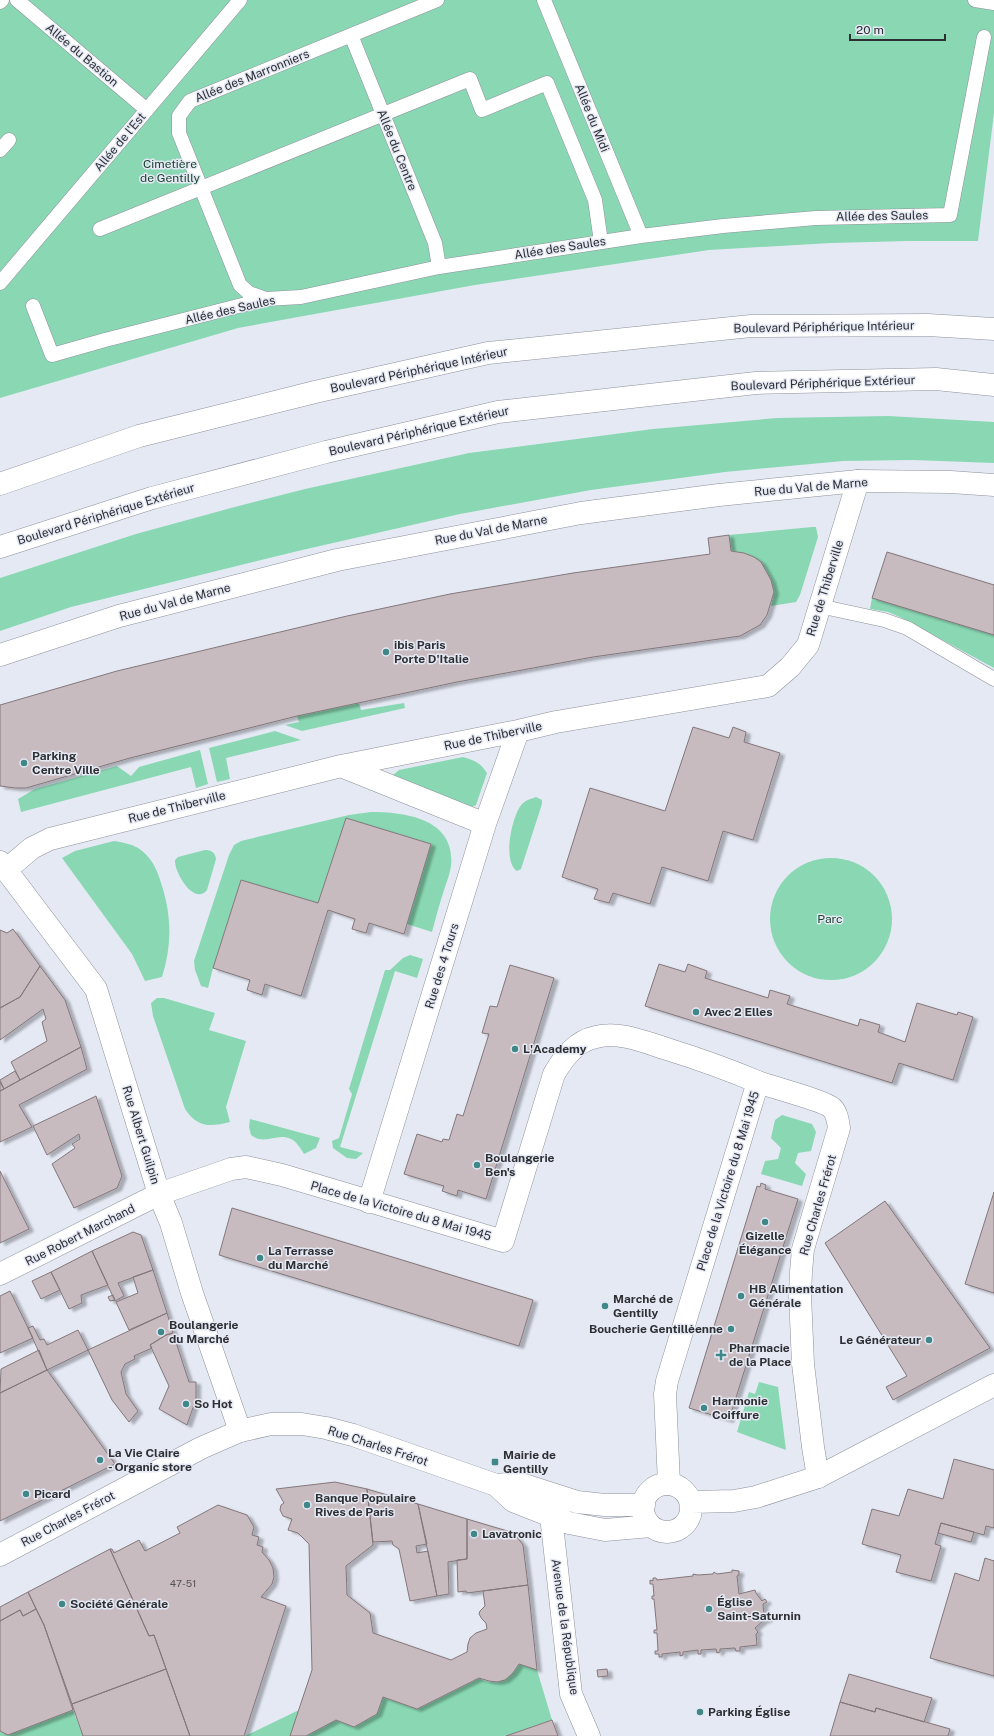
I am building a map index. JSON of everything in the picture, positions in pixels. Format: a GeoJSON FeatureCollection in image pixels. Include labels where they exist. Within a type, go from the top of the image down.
{"type":"FeatureCollection","features":[{"type":"Feature","properties":{"kind":"main road","name":"Boulevard Périphérique Intérieur"},"geometry":{"type":"LineString","coordinates":[[0,484],[139,436],[315,392],[488,354],[751,326],[928,325],[994,329]]}},
{"type":"Feature","properties":{"kind":"main road","name":"Boulevard Périphérique Extérieur"},"geometry":{"type":"LineString","coordinates":[[0,548],[152,498],[326,452],[498,412],[756,383],[936,379],[994,385]]}},
{"type":"Feature","properties":{"kind":"main road","name":"Rue du Val de Marne"},"geometry":{"type":"LineString","coordinates":[[0,655],[119,616],[337,560],[581,513],[719,495],[858,481],[951,482],[994,485]]}},
{"type":"Feature","properties":{"kind":"main road","name":"Rue de Thiberville"},"geometry":{"type":"LineString","coordinates":[[3,866],[50,839],[341,766],[518,732],[556,722],[768,686],[790,667],[808,646],[858,481]]}},
{"type":"Feature","properties":{"kind":"main road","name":"Rue des 4 Tours"},"geometry":{"type":"LineString","coordinates":[[369,1202],[486,824],[518,732]]}},
{"type":"Feature","properties":{"kind":"main road"},"geometry":{"type":"LineString","coordinates":[[341,766],[486,824]]}},
{"type":"Feature","properties":{"kind":"main road","name":"Rue Albert Guilpin"},"geometry":{"type":"LineString","coordinates":[[3,866],[96,989],[159,1194],[171,1223],[192,1293],[240,1431]]}},
{"type":"Feature","properties":{"kind":"main road","name":"Place de la Victoire du 8 Mai 1945"},"geometry":{"type":"LineString","coordinates":[[159,1194],[231,1169],[246,1167],[282,1175],[503,1241],[554,1074],[569,1052],[581,1042],[595,1037],[611,1035],[630,1037],[718,1065],[758,1082],[667,1381],[665,1394],[669,1484]]}},
{"type":"Feature","properties":{"kind":"main road","name":"Rue Charles Frérot"},"geometry":{"type":"LineString","coordinates":[[758,1082],[822,1102],[832,1107],[838,1118],[840,1128],[803,1249],[801,1272],[800,1295],[803,1364],[818,1477]]}},
{"type":"Feature","properties":{"kind":"main road","name":"Rue Robert Marchand"},"geometry":{"type":"LineString","coordinates":[[0,1274],[159,1194]]}},
{"type":"Feature","properties":{"kind":"main road"},"geometry":{"type":"LineString","coordinates":[[691,1502],[734,1501],[756,1497],[818,1477],[994,1385]]}},
{"type":"Feature","properties":{"kind":"main road","name":"Rue Charles Frérot"},"geometry":{"type":"LineString","coordinates":[[0,1555],[201,1448],[240,1431],[271,1424],[302,1424],[353,1435],[496,1485],[513,1501],[569,1523],[605,1530],[651,1526]]}},
{"type":"Feature","properties":{"kind":"main road","name":"Rue Charles Frérot"},"geometry":{"type":"LineString","coordinates":[[496,1485],[518,1483],[577,1502],[605,1505],[644,1505]]}},
{"type":"Feature","properties":{"kind":"main road"},"geometry":{"type":"LineString","coordinates":[[669,1484],[677,1486],[683,1490],[691,1502],[690,1518],[680,1529],[665,1532],[658,1530],[651,1526],[645,1516],[644,1505],[646,1498],[655,1487],[669,1484]]}},
{"type":"Feature","properties":{"kind":"main road","name":"Avenue de la République"},"geometry":{"type":"LineString","coordinates":[[551,1516],[571,1694],[589,1736]]}},
{"type":"Feature","properties":{"kind":"lane","name":"Allée du Bastion"},"geometry":{"type":"LineString","coordinates":[[17,0],[147,110]]}},
{"type":"Feature","properties":{"kind":"lane","name":"Allée de l'Est"},"geometry":{"type":"LineString","coordinates":[[0,282],[240,0]]}},
{"type":"Feature","properties":{"kind":"lane","name":"Allée des Marronniers"},"geometry":{"type":"LineString","coordinates":[[266,299],[249,293],[240,284],[179,133],[179,116],[190,101],[438,0]]}},
{"type":"Feature","properties":{"kind":"lane","name":"Allée du Midi"},"geometry":{"type":"LineString","coordinates":[[544,0],[641,236]]}},
{"type":"Feature","properties":{"kind":"lane"},"geometry":{"type":"LineString","coordinates":[[975,0],[994,4]]}},
{"type":"Feature","properties":{"kind":"lane","name":"Allée du Centre"},"geometry":{"type":"LineString","coordinates":[[351,35],[435,243],[439,267]]}},
{"type":"Feature","properties":{"kind":"lane","name":"Allée des Saules"},"geometry":{"type":"LineString","coordinates":[[33,306],[52,355],[266,299],[301,296],[439,267],[641,236],[723,226],[816,218],[950,215],[984,37]]}},
{"type":"Feature","properties":{"kind":"lane"},"geometry":{"type":"LineString","coordinates":[[100,229],[470,79],[482,110],[547,83],[595,200],[601,242]]}},
{"type":"Feature","properties":{"kind":"lane"},"geometry":{"type":"LineString","coordinates":[[820,606],[884,620],[907,628],[994,679]]}},
{"type":"Feature","properties":{"kind":"green space","name":"Cimetière de Gentilly"},"geometry":{"type":"Polygon","coordinates":[[[0,0],[994,0],[994,113],[978,241],[831,243],[709,250],[475,285],[238,328],[0,398],[0,0]]]}},
{"type":"Feature","properties":{"kind":"green space"},"geometry":{"type":"Polygon","coordinates":[[[888,416],[994,422],[994,463],[913,460],[843,461],[725,472],[591,490],[460,514],[298,551],[71,607],[0,631],[0,578],[136,534],[305,489],[469,453],[653,429],[777,418],[888,416]]]}},
{"type":"Feature","properties":{"kind":"green space"},"geometry":{"type":"Polygon","coordinates":[[[816,527],[818,537],[800,595],[796,602],[771,606],[773,597],[772,583],[765,568],[747,554],[731,551],[729,535],[816,527]]]}},
{"type":"Feature","properties":{"kind":"green space"},"geometry":{"type":"Polygon","coordinates":[[[872,598],[994,635],[994,668],[902,618],[888,612],[870,609],[872,598]]]}},
{"type":"Feature","properties":{"kind":"green space"},"geometry":{"type":"Polygon","coordinates":[[[359,703],[361,710],[404,703],[405,708],[302,731],[285,725],[299,722],[297,716],[359,703]]]}},
{"type":"Feature","properties":{"kind":"green space"},"geometry":{"type":"Polygon","coordinates":[[[275,731],[301,740],[226,758],[230,779],[217,782],[209,748],[275,731]]]}},
{"type":"Feature","properties":{"kind":"green space"},"geometry":{"type":"Polygon","coordinates":[[[200,750],[208,784],[196,788],[191,767],[21,812],[18,799],[35,789],[117,766],[131,776],[139,767],[200,750]]]}},
{"type":"Feature","properties":{"kind":"green space"},"geometry":{"type":"Polygon","coordinates":[[[463,757],[477,762],[487,773],[476,805],[472,807],[394,780],[393,775],[399,770],[463,757]]]}},
{"type":"Feature","properties":{"kind":"green space"},"geometry":{"type":"Polygon","coordinates":[[[536,797],[542,800],[542,804],[521,869],[517,871],[512,866],[510,858],[509,849],[512,828],[518,810],[522,804],[536,797]]]}},
{"type":"Feature","properties":{"kind":"green space"},"geometry":{"type":"Polygon","coordinates":[[[371,812],[399,814],[426,821],[437,828],[446,838],[450,850],[451,866],[432,932],[407,924],[431,844],[346,818],[318,903],[241,880],[208,988],[201,986],[195,970],[194,961],[229,855],[234,845],[241,841],[349,815],[371,812]]]}},
{"type":"Feature","properties":{"kind":"green space"},"geometry":{"type":"Polygon","coordinates":[[[114,841],[129,844],[143,851],[147,855],[153,863],[165,895],[169,919],[169,942],[162,977],[145,981],[132,954],[62,858],[75,851],[114,841]]]}},
{"type":"Feature","properties":{"kind":"green space"},"geometry":{"type":"Polygon","coordinates":[[[205,850],[212,852],[216,859],[207,890],[202,894],[196,894],[186,886],[181,879],[175,860],[178,857],[205,850]]]}},
{"type":"Feature","properties":{"kind":"green space","name":"Parc"},"geometry":{"type":"Polygon","coordinates":[[[831,858],[843,859],[854,863],[874,876],[887,896],[891,907],[891,931],[887,942],[874,962],[854,975],[843,979],[831,980],[819,979],[808,975],[788,962],[775,942],[771,931],[770,919],[771,907],[775,896],[788,876],[808,863],[819,859],[831,858]]]}},
{"type":"Feature","properties":{"kind":"green space"},"geometry":{"type":"Polygon","coordinates":[[[410,955],[423,959],[417,978],[395,971],[340,1147],[363,1153],[356,1159],[347,1158],[333,1148],[332,1141],[339,1138],[352,1094],[349,1089],[385,970],[390,970],[403,958],[410,955]]]}},
{"type":"Feature","properties":{"kind":"green space"},"geometry":{"type":"Polygon","coordinates":[[[157,998],[164,998],[215,1013],[209,1030],[246,1041],[226,1107],[230,1122],[216,1125],[200,1123],[195,1120],[185,1109],[153,1016],[151,1003],[157,998]]]}},
{"type":"Feature","properties":{"kind":"green space"},"geometry":{"type":"Polygon","coordinates":[[[782,1115],[812,1124],[816,1132],[811,1151],[798,1153],[795,1163],[806,1174],[802,1186],[761,1174],[765,1161],[778,1159],[781,1148],[771,1138],[775,1120],[782,1115]]]}},
{"type":"Feature","properties":{"kind":"green space"},"geometry":{"type":"Polygon","coordinates":[[[250,1119],[320,1138],[316,1148],[304,1154],[297,1143],[286,1137],[261,1139],[251,1135],[249,1127],[250,1119]]]}},
{"type":"Feature","properties":{"kind":"green space"},"geometry":{"type":"Polygon","coordinates":[[[759,1382],[778,1387],[786,1450],[737,1432],[749,1392],[755,1394],[759,1382]]]}},
{"type":"Feature","properties":{"kind":"green space"},"geometry":{"type":"Polygon","coordinates":[[[519,1664],[537,1670],[552,1720],[506,1736],[306,1736],[336,1720],[354,1727],[377,1714],[383,1697],[417,1709],[479,1678],[491,1682],[502,1680],[512,1674],[519,1664]]]}},
{"type":"Feature","properties":{"kind":"green space"},"geometry":{"type":"Polygon","coordinates":[[[73,1710],[83,1736],[0,1736],[0,1731],[8,1735],[73,1710]]]}},
{"type":"Feature","properties":{"kind":"green space"},"geometry":{"type":"Polygon","coordinates":[[[299,1710],[290,1736],[245,1736],[299,1710]]]}},
{"type":"Feature","properties":{"kind":"building"},"geometry":{"type":"Polygon","coordinates":[[[729,535],[731,551],[744,553],[761,562],[771,580],[774,592],[767,615],[760,625],[740,636],[593,657],[457,682],[297,716],[130,758],[26,788],[0,786],[0,705],[117,671],[347,616],[450,594],[573,573],[710,554],[708,538],[729,535]]]}},
{"type":"Feature","properties":{"kind":"building"},"geometry":{"type":"Polygon","coordinates":[[[887,552],[994,585],[994,635],[872,598],[887,552]]]}},
{"type":"Feature","properties":{"kind":"building"},"geometry":{"type":"Polygon","coordinates":[[[693,727],[729,738],[733,727],[746,732],[744,742],[780,753],[753,840],[723,831],[708,881],[662,867],[650,904],[613,893],[609,903],[594,899],[598,889],[562,877],[590,788],[665,811],[693,727]]]}},
{"type":"Feature","properties":{"kind":"building"},"geometry":{"type":"Polygon","coordinates":[[[346,818],[431,844],[404,934],[369,923],[366,933],[352,929],[355,919],[328,910],[301,996],[265,984],[262,995],[247,990],[250,980],[213,968],[241,880],[318,903],[346,818]]]}},
{"type":"Feature","properties":{"kind":"building"},"geometry":{"type":"Polygon","coordinates":[[[13,929],[40,966],[20,997],[0,1008],[0,930],[7,933],[13,929]]]}},
{"type":"Feature","properties":{"kind":"building"},"geometry":{"type":"Polygon","coordinates":[[[659,964],[685,972],[688,964],[707,971],[705,978],[768,998],[770,990],[790,996],[787,1004],[858,1026],[860,1019],[880,1025],[878,1032],[905,1042],[917,1003],[957,1015],[958,1012],[973,1017],[953,1080],[899,1063],[892,1083],[645,1006],[659,964]]]}},
{"type":"Feature","properties":{"kind":"building"},"geometry":{"type":"Polygon","coordinates":[[[510,965],[554,978],[486,1199],[458,1190],[457,1196],[442,1191],[444,1186],[404,1174],[417,1134],[442,1142],[443,1139],[449,1140],[457,1114],[463,1116],[489,1034],[482,1033],[490,1006],[497,1007],[510,965]]]}},
{"type":"Feature","properties":{"kind":"building"},"geometry":{"type":"Polygon","coordinates":[[[40,966],[65,1000],[81,1047],[20,1080],[11,1062],[47,1041],[42,1022],[46,1019],[43,1009],[0,1040],[0,1008],[20,997],[40,966]]]}},
{"type":"Feature","properties":{"kind":"building"},"geometry":{"type":"Polygon","coordinates":[[[81,1047],[87,1069],[19,1105],[32,1127],[0,1142],[0,1091],[81,1047]]]}},
{"type":"Feature","properties":{"kind":"building"},"geometry":{"type":"Polygon","coordinates":[[[15,1071],[20,1080],[4,1089],[0,1080],[15,1071]]]}},
{"type":"Feature","properties":{"kind":"building"},"geometry":{"type":"Polygon","coordinates":[[[0,1082],[4,1089],[0,1091],[0,1082]]]}},
{"type":"Feature","properties":{"kind":"building"},"geometry":{"type":"Polygon","coordinates":[[[96,1096],[122,1176],[117,1188],[74,1208],[52,1164],[75,1148],[72,1144],[80,1139],[79,1134],[47,1155],[33,1126],[96,1096]]]}},
{"type":"Feature","properties":{"kind":"building"},"geometry":{"type":"Polygon","coordinates":[[[0,1171],[29,1229],[0,1243],[0,1171]]]}},
{"type":"Feature","properties":{"kind":"building"},"geometry":{"type":"Polygon","coordinates":[[[761,1183],[766,1185],[765,1189],[798,1199],[729,1420],[689,1408],[757,1186],[760,1187],[761,1183]]]}},
{"type":"Feature","properties":{"kind":"building"},"geometry":{"type":"Polygon","coordinates":[[[994,1192],[994,1293],[965,1284],[994,1192]]]}},
{"type":"Feature","properties":{"kind":"building"},"geometry":{"type":"Polygon","coordinates":[[[885,1201],[990,1348],[893,1400],[886,1387],[907,1376],[825,1243],[885,1201]]]}},
{"type":"Feature","properties":{"kind":"building"},"geometry":{"type":"Polygon","coordinates":[[[232,1208],[533,1300],[519,1346],[219,1255],[232,1208]]]}},
{"type":"Feature","properties":{"kind":"building"},"geometry":{"type":"Polygon","coordinates":[[[133,1232],[141,1235],[153,1270],[118,1283],[124,1296],[115,1301],[92,1251],[133,1232]]]}},
{"type":"Feature","properties":{"kind":"building"},"geometry":{"type":"Polygon","coordinates":[[[92,1251],[108,1285],[81,1295],[82,1303],[69,1309],[51,1272],[92,1251]]]}},
{"type":"Feature","properties":{"kind":"building"},"geometry":{"type":"Polygon","coordinates":[[[153,1270],[167,1313],[129,1330],[116,1302],[138,1293],[133,1277],[153,1270]]]}},
{"type":"Feature","properties":{"kind":"building"},"geometry":{"type":"Polygon","coordinates":[[[51,1272],[60,1290],[41,1299],[32,1281],[51,1272]]]}},
{"type":"Feature","properties":{"kind":"building"},"geometry":{"type":"Polygon","coordinates":[[[10,1291],[33,1338],[0,1353],[0,1296],[10,1291]]]}},
{"type":"Feature","properties":{"kind":"building"},"geometry":{"type":"Polygon","coordinates":[[[113,1295],[115,1300],[110,1301],[108,1297],[113,1295]]]}},
{"type":"Feature","properties":{"kind":"building"},"geometry":{"type":"Polygon","coordinates":[[[167,1313],[173,1333],[166,1335],[150,1345],[152,1348],[134,1356],[135,1359],[125,1364],[121,1372],[126,1394],[138,1411],[129,1422],[112,1400],[88,1350],[167,1313]]]}},
{"type":"Feature","properties":{"kind":"building"},"geometry":{"type":"Polygon","coordinates":[[[33,1326],[40,1340],[44,1339],[47,1345],[78,1330],[88,1350],[47,1370],[28,1328],[33,1326]]]}},
{"type":"Feature","properties":{"kind":"building"},"geometry":{"type":"Polygon","coordinates":[[[173,1333],[189,1382],[196,1382],[196,1399],[187,1425],[159,1409],[169,1386],[150,1345],[166,1335],[173,1333]]]}},
{"type":"Feature","properties":{"kind":"building"},"geometry":{"type":"Polygon","coordinates":[[[39,1350],[47,1370],[0,1393],[1,1369],[39,1350]]]}},
{"type":"Feature","properties":{"kind":"building"},"geometry":{"type":"Polygon","coordinates":[[[47,1370],[115,1464],[0,1521],[0,1393],[47,1370]]]}},
{"type":"Feature","properties":{"kind":"building"},"geometry":{"type":"Polygon","coordinates":[[[954,1459],[994,1470],[994,1528],[986,1526],[984,1535],[941,1523],[935,1544],[941,1546],[931,1581],[896,1572],[901,1555],[862,1544],[872,1509],[899,1516],[908,1489],[943,1499],[954,1459]]]}},
{"type":"Feature","properties":{"kind":"building"},"geometry":{"type":"Polygon","coordinates":[[[335,1482],[367,1489],[373,1545],[346,1566],[347,1595],[370,1613],[373,1633],[451,1660],[467,1652],[470,1638],[476,1633],[487,1629],[486,1623],[479,1614],[485,1606],[483,1591],[528,1585],[537,1670],[519,1664],[513,1673],[505,1680],[497,1682],[479,1678],[417,1709],[383,1697],[377,1714],[354,1727],[336,1720],[306,1736],[290,1736],[312,1670],[309,1544],[298,1533],[288,1530],[292,1519],[283,1516],[280,1510],[281,1505],[284,1503],[276,1489],[335,1482]]]}},
{"type":"Feature","properties":{"kind":"building"},"geometry":{"type":"Polygon","coordinates":[[[367,1489],[418,1504],[427,1544],[416,1546],[417,1553],[428,1551],[437,1596],[410,1601],[399,1549],[393,1545],[392,1541],[373,1542],[367,1489]]]}},
{"type":"Feature","properties":{"kind":"building"},"geometry":{"type":"Polygon","coordinates":[[[418,1504],[467,1519],[467,1559],[448,1562],[449,1594],[437,1596],[418,1504]]]}},
{"type":"Feature","properties":{"kind":"building"},"geometry":{"type":"Polygon","coordinates":[[[218,1505],[247,1515],[254,1527],[252,1535],[259,1537],[257,1545],[263,1547],[262,1552],[269,1560],[273,1568],[274,1577],[272,1584],[261,1597],[286,1606],[244,1736],[190,1736],[154,1635],[149,1636],[110,1549],[112,1549],[114,1553],[139,1540],[145,1551],[180,1533],[177,1527],[218,1505]]]}},
{"type":"Feature","properties":{"kind":"building"},"geometry":{"type":"Polygon","coordinates":[[[467,1519],[514,1533],[523,1545],[528,1585],[467,1593],[466,1591],[458,1592],[457,1560],[467,1559],[467,1519]]]}},
{"type":"Feature","properties":{"kind":"building"},"geometry":{"type":"Polygon","coordinates":[[[941,1523],[974,1532],[971,1542],[938,1533],[941,1523]]]}},
{"type":"Feature","properties":{"kind":"building"},"geometry":{"type":"Polygon","coordinates":[[[110,1549],[149,1636],[154,1635],[166,1669],[72,1704],[44,1625],[28,1592],[110,1549]]]}},
{"type":"Feature","properties":{"kind":"building"},"geometry":{"type":"Polygon","coordinates":[[[985,1558],[994,1561],[994,1676],[930,1658],[955,1573],[979,1581],[985,1558]]]}},
{"type":"Feature","properties":{"kind":"building","name":"Église Saint-Saturnin"},"geometry":{"type":"Polygon","coordinates":[[[732,1570],[739,1571],[739,1575],[737,1576],[739,1594],[755,1590],[762,1601],[765,1599],[767,1602],[763,1604],[764,1615],[768,1617],[767,1620],[764,1620],[755,1628],[758,1632],[756,1634],[757,1645],[740,1647],[740,1651],[736,1651],[735,1648],[720,1649],[720,1652],[717,1653],[716,1649],[701,1650],[701,1654],[698,1654],[698,1650],[683,1652],[683,1655],[680,1656],[680,1652],[662,1654],[662,1657],[659,1657],[659,1654],[655,1654],[655,1651],[658,1651],[657,1633],[654,1633],[654,1630],[657,1630],[654,1599],[652,1599],[652,1596],[654,1596],[653,1584],[650,1584],[650,1580],[653,1581],[653,1578],[656,1578],[657,1580],[693,1576],[693,1574],[713,1574],[714,1572],[717,1574],[732,1572],[732,1570]]]}},
{"type":"Feature","properties":{"kind":"building"},"geometry":{"type":"Polygon","coordinates":[[[28,1592],[36,1609],[23,1616],[20,1610],[0,1621],[0,1607],[28,1592]]]}},
{"type":"Feature","properties":{"kind":"building"},"geometry":{"type":"Polygon","coordinates":[[[36,1609],[44,1625],[73,1710],[8,1735],[0,1731],[0,1621],[20,1610],[23,1616],[36,1609]]]}},
{"type":"Feature","properties":{"kind":"building"},"geometry":{"type":"Polygon","coordinates":[[[166,1669],[190,1736],[83,1736],[72,1704],[166,1669]]]}},
{"type":"Feature","properties":{"kind":"building"},"geometry":{"type":"Polygon","coordinates":[[[607,1669],[608,1676],[598,1677],[597,1670],[607,1669]]]}},
{"type":"Feature","properties":{"kind":"building"},"geometry":{"type":"Polygon","coordinates":[[[849,1674],[932,1698],[924,1722],[876,1708],[875,1712],[840,1702],[849,1674]]]}},
{"type":"Feature","properties":{"kind":"building"},"geometry":{"type":"Polygon","coordinates":[[[840,1702],[875,1712],[876,1708],[950,1729],[948,1736],[830,1736],[840,1702]]]}},
{"type":"Feature","properties":{"kind":"building"},"geometry":{"type":"Polygon","coordinates":[[[552,1720],[558,1736],[506,1736],[552,1720]]]}},
{"type":"Feature","properties":{"kind":"place","name":"ibis Paris Porte D'Italie"},"geometry":{"type":"Point","coordinates":[386,652]}},
{"type":"Feature","properties":{"kind":"place","name":"Parking Centre Ville"},"geometry":{"type":"Point","coordinates":[24,763]}},
{"type":"Feature","properties":{"kind":"place","name":"Avec 2 Elles"},"geometry":{"type":"Point","coordinates":[696,1012]}},
{"type":"Feature","properties":{"kind":"place","name":"L'Academy"},"geometry":{"type":"Point","coordinates":[515,1049]}},
{"type":"Feature","properties":{"kind":"place","name":"Boulangerie Ben's"},"geometry":{"type":"Point","coordinates":[477,1165]}},
{"type":"Feature","properties":{"kind":"place","name":"Gizelle Élégance"},"geometry":{"type":"Point","coordinates":[765,1222]}},
{"type":"Feature","properties":{"kind":"place","name":"La Terrasse du Marché"},"geometry":{"type":"Point","coordinates":[260,1258]}},
{"type":"Feature","properties":{"kind":"place","name":"HB Alimentation Générale"},"geometry":{"type":"Point","coordinates":[741,1296]}},
{"type":"Feature","properties":{"kind":"place","name":"Marché de Gentilly"},"geometry":{"type":"Point","coordinates":[605,1306]}},
{"type":"Feature","properties":{"kind":"place","name":"Boucherie Gentillėenne"},"geometry":{"type":"Point","coordinates":[731,1329]}},
{"type":"Feature","properties":{"kind":"place","name":"Boulangerie du Marché"},"geometry":{"type":"Point","coordinates":[161,1332]}},
{"type":"Feature","properties":{"kind":"place","name":"Le Générateur"},"geometry":{"type":"Point","coordinates":[929,1340]}},
{"type":"Feature","properties":{"kind":"place","name":"Pharmacie de la Place"},"geometry":{"type":"Point","coordinates":[721,1355]}},
{"type":"Feature","properties":{"kind":"place","name":"So Hot"},"geometry":{"type":"Point","coordinates":[186,1404]}},
{"type":"Feature","properties":{"kind":"place","name":"Harmonie Coiffure"},"geometry":{"type":"Point","coordinates":[704,1408]}},
{"type":"Feature","properties":{"kind":"place","name":"La Vie Claire - Organic store"},"geometry":{"type":"Point","coordinates":[100,1460]}},
{"type":"Feature","properties":{"kind":"place","name":"Mairie de Gentilly"},"geometry":{"type":"Point","coordinates":[495,1462]}},
{"type":"Feature","properties":{"kind":"place","name":"Picard"},"geometry":{"type":"Point","coordinates":[26,1494]}},
{"type":"Feature","properties":{"kind":"place","name":"Banque Populaire Rives de Paris"},"geometry":{"type":"Point","coordinates":[307,1505]}},
{"type":"Feature","properties":{"kind":"place","name":"Lavatronic"},"geometry":{"type":"Point","coordinates":[474,1534]}},
{"type":"Feature","properties":{"kind":"place","name":"Société Générale"},"geometry":{"type":"Point","coordinates":[62,1604]}},
{"type":"Feature","properties":{"kind":"place","name":"Église Saint-Saturnin"},"geometry":{"type":"Point","coordinates":[709,1609]}},
{"type":"Feature","properties":{"kind":"place","name":"Parking Église"},"geometry":{"type":"Point","coordinates":[700,1712]}}]}
